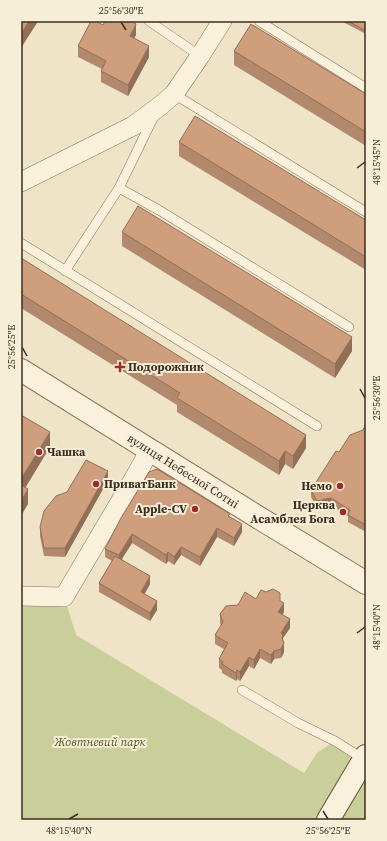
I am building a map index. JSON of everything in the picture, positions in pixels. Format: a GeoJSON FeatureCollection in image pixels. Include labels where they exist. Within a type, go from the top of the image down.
{"type":"FeatureCollection","features":[{"type":"Feature","properties":{"kind":"street"},"geometry":{"type":"LineString","coordinates":[[21,182],[133,126],[167,100],[200,56],[222,21]]}},
{"type":"Feature","properties":{"kind":"street","name":"вулиця Небесної Сотні"},"geometry":{"type":"LineString","coordinates":[[21,370],[366,583]]}},
{"type":"Feature","properties":{"kind":"street"},"geometry":{"type":"LineString","coordinates":[[21,596],[64,597],[150,450]]}},
{"type":"Feature","properties":{"kind":"street"},"geometry":{"type":"LineString","coordinates":[[328,820],[365,759]]}},
{"type":"Feature","properties":{"kind":"lane"},"geometry":{"type":"LineString","coordinates":[[149,21],[200,56]]}},
{"type":"Feature","properties":{"kind":"lane"},"geometry":{"type":"LineString","coordinates":[[259,21],[366,88]]}},
{"type":"Feature","properties":{"kind":"lane"},"geometry":{"type":"LineString","coordinates":[[65,271],[119,188],[167,100],[366,212]]}},
{"type":"Feature","properties":{"kind":"lane"},"geometry":{"type":"LineString","coordinates":[[119,188],[159,210],[349,327]]}},
{"type":"Feature","properties":{"kind":"lane"},"geometry":{"type":"LineString","coordinates":[[21,243],[317,426]]}},
{"type":"Feature","properties":{"kind":"lane"},"geometry":{"type":"LineString","coordinates":[[242,690],[298,724],[335,741],[365,759]]}},
{"type":"Feature","properties":{"kind":"green space","name":"Жовтневий парк"},"geometry":{"type":"Polygon","coordinates":[[[21,595],[64,596],[76,635],[304,773],[317,753],[333,742],[366,762],[366,820],[21,820],[21,595]]]}},
{"type":"Feature","properties":{"kind":"building"},"geometry":{"type":"Polygon","coordinates":[[[21,21],[29,21],[21,34],[21,21]]]}},
{"type":"Feature","properties":{"kind":"building"},"geometry":{"type":"Polygon","coordinates":[[[91,21],[95,21],[103,25],[105,21],[131,21],[136,24],[130,36],[149,46],[128,85],[101,71],[106,61],[78,46],[91,21]]]}},
{"type":"Feature","properties":{"kind":"building"},"geometry":{"type":"Polygon","coordinates":[[[348,21],[366,21],[366,31],[348,21]]]}},
{"type":"Feature","properties":{"kind":"building"},"geometry":{"type":"Polygon","coordinates":[[[251,24],[366,94],[366,132],[234,51],[251,24]]]}},
{"type":"Feature","properties":{"kind":"building"},"geometry":{"type":"Polygon","coordinates":[[[195,116],[366,220],[366,257],[179,142],[195,116]]]}},
{"type":"Feature","properties":{"kind":"building"},"geometry":{"type":"Polygon","coordinates":[[[138,206],[352,337],[335,364],[122,232],[138,206]]]}},
{"type":"Feature","properties":{"kind":"building"},"geometry":{"type":"Polygon","coordinates":[[[21,258],[306,435],[293,456],[285,451],[279,461],[177,398],[180,393],[21,294],[21,258]]]}},
{"type":"Feature","properties":{"kind":"building"},"geometry":{"type":"Polygon","coordinates":[[[21,415],[50,432],[21,479],[21,415]]]}},
{"type":"Feature","properties":{"kind":"building"},"geometry":{"type":"Polygon","coordinates":[[[366,424],[366,525],[348,515],[350,510],[331,498],[317,501],[311,490],[336,451],[339,452],[350,435],[363,430],[366,424]]]}},
{"type":"Feature","properties":{"kind":"building"},"geometry":{"type":"Polygon","coordinates":[[[86,460],[108,471],[65,548],[44,548],[40,527],[44,511],[56,496],[67,492],[86,460]]]}},
{"type":"Feature","properties":{"kind":"building"},"geometry":{"type":"Polygon","coordinates":[[[157,469],[230,514],[228,516],[242,524],[234,538],[217,528],[200,557],[181,547],[174,557],[168,552],[166,555],[132,534],[119,555],[105,549],[121,518],[149,472],[157,469]]]}},
{"type":"Feature","properties":{"kind":"building"},"geometry":{"type":"Polygon","coordinates":[[[21,485],[28,489],[21,501],[21,485]]]}},
{"type":"Feature","properties":{"kind":"building"},"geometry":{"type":"Polygon","coordinates":[[[115,556],[150,576],[141,592],[157,601],[150,613],[99,583],[115,556]]]}},
{"type":"Feature","properties":{"kind":"building"},"geometry":{"type":"Polygon","coordinates":[[[273,589],[280,593],[280,601],[284,603],[278,612],[290,619],[281,633],[283,635],[282,638],[284,643],[281,649],[274,651],[271,655],[260,649],[254,660],[249,657],[240,672],[237,670],[236,673],[222,664],[223,662],[219,659],[228,643],[215,635],[223,622],[220,614],[226,606],[238,605],[245,592],[256,599],[261,590],[266,592],[273,589]]]}},
{"type":"Feature","properties":{"kind":"place","name":"Подорожник"},"geometry":{"type":"Point","coordinates":[120,367]}},
{"type":"Feature","properties":{"kind":"place","name":"Чашка"},"geometry":{"type":"Point","coordinates":[39,452]}},
{"type":"Feature","properties":{"kind":"place","name":"ПриватБанк"},"geometry":{"type":"Point","coordinates":[96,484]}},
{"type":"Feature","properties":{"kind":"place","name":"Немо"},"geometry":{"type":"Point","coordinates":[340,486]}},
{"type":"Feature","properties":{"kind":"place","name":"Apple-CV"},"geometry":{"type":"Point","coordinates":[195,509]}},
{"type":"Feature","properties":{"kind":"place","name":"Церква Асамблея Бога"},"geometry":{"type":"Point","coordinates":[343,512]}}]}
